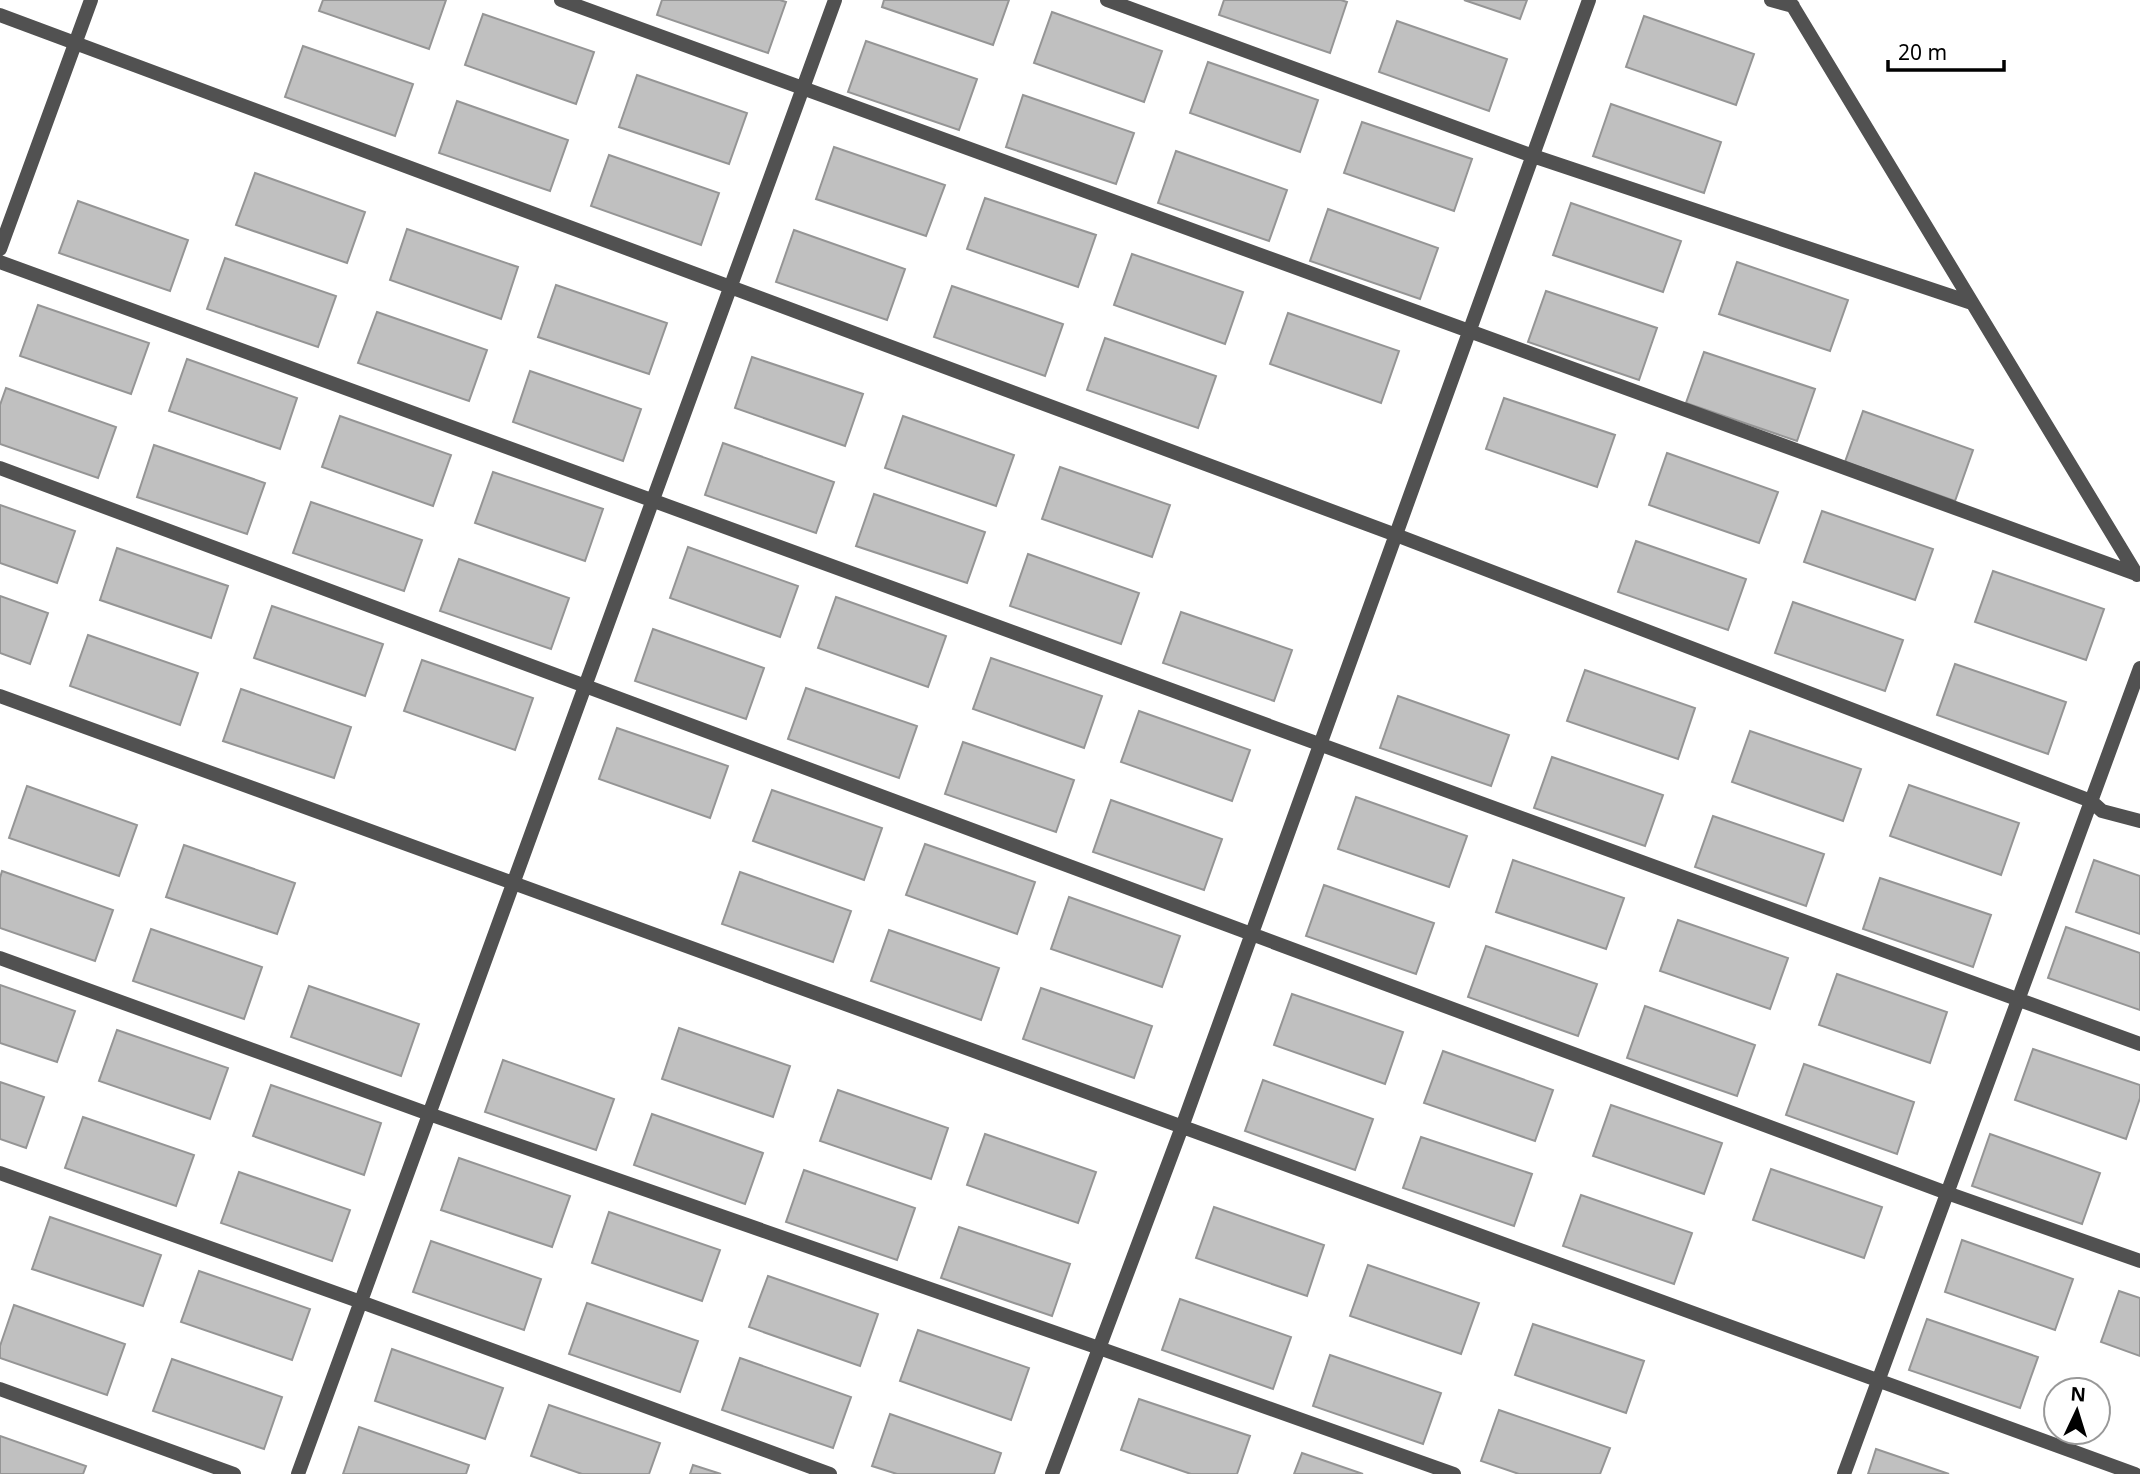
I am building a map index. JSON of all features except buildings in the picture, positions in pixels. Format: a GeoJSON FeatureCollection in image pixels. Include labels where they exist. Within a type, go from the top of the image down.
{"type":"FeatureCollection","features":[{"type":"Feature","properties":{"kind":"street"},"geometry":{"type":"LineString","coordinates":[[0,249],[91,0]]}},
{"type":"Feature","properties":{"kind":"street"},"geometry":{"type":"LineString","coordinates":[[561,0],[2138,577]]}},
{"type":"Feature","properties":{"kind":"street"},"geometry":{"type":"LineString","coordinates":[[298,1474],[835,0]]}},
{"type":"Feature","properties":{"kind":"street"},"geometry":{"type":"LineString","coordinates":[[1107,0],[1534,156],[1972,303]]}},
{"type":"Feature","properties":{"kind":"street"},"geometry":{"type":"LineString","coordinates":[[1052,1474],[1182,1127],[1589,0]]}},
{"type":"Feature","properties":{"kind":"street"},"geometry":{"type":"LineString","coordinates":[[1771,0],[1791,3],[2138,577]]}},
{"type":"Feature","properties":{"kind":"street"},"geometry":{"type":"LineString","coordinates":[[0,15],[1396,535],[2091,802],[2102,811],[2140,821]]}},
{"type":"Feature","properties":{"kind":"street"},"geometry":{"type":"LineString","coordinates":[[0,262],[2140,1044]]}},
{"type":"Feature","properties":{"kind":"street"},"geometry":{"type":"LineString","coordinates":[[0,468],[1947,1193],[2140,1261]]}},
{"type":"Feature","properties":{"kind":"street"},"geometry":{"type":"LineString","coordinates":[[1844,1474],[2140,668]]}},
{"type":"Feature","properties":{"kind":"street"},"geometry":{"type":"LineString","coordinates":[[0,696],[2135,1474]]}},
{"type":"Feature","properties":{"kind":"street"},"geometry":{"type":"LineString","coordinates":[[0,958],[429,1114],[1454,1474]]}},
{"type":"Feature","properties":{"kind":"street"},"geometry":{"type":"LineString","coordinates":[[0,1173],[830,1474]]}},
{"type":"Feature","properties":{"kind":"street"},"geometry":{"type":"LineString","coordinates":[[0,1389],[234,1474]]}}]}
